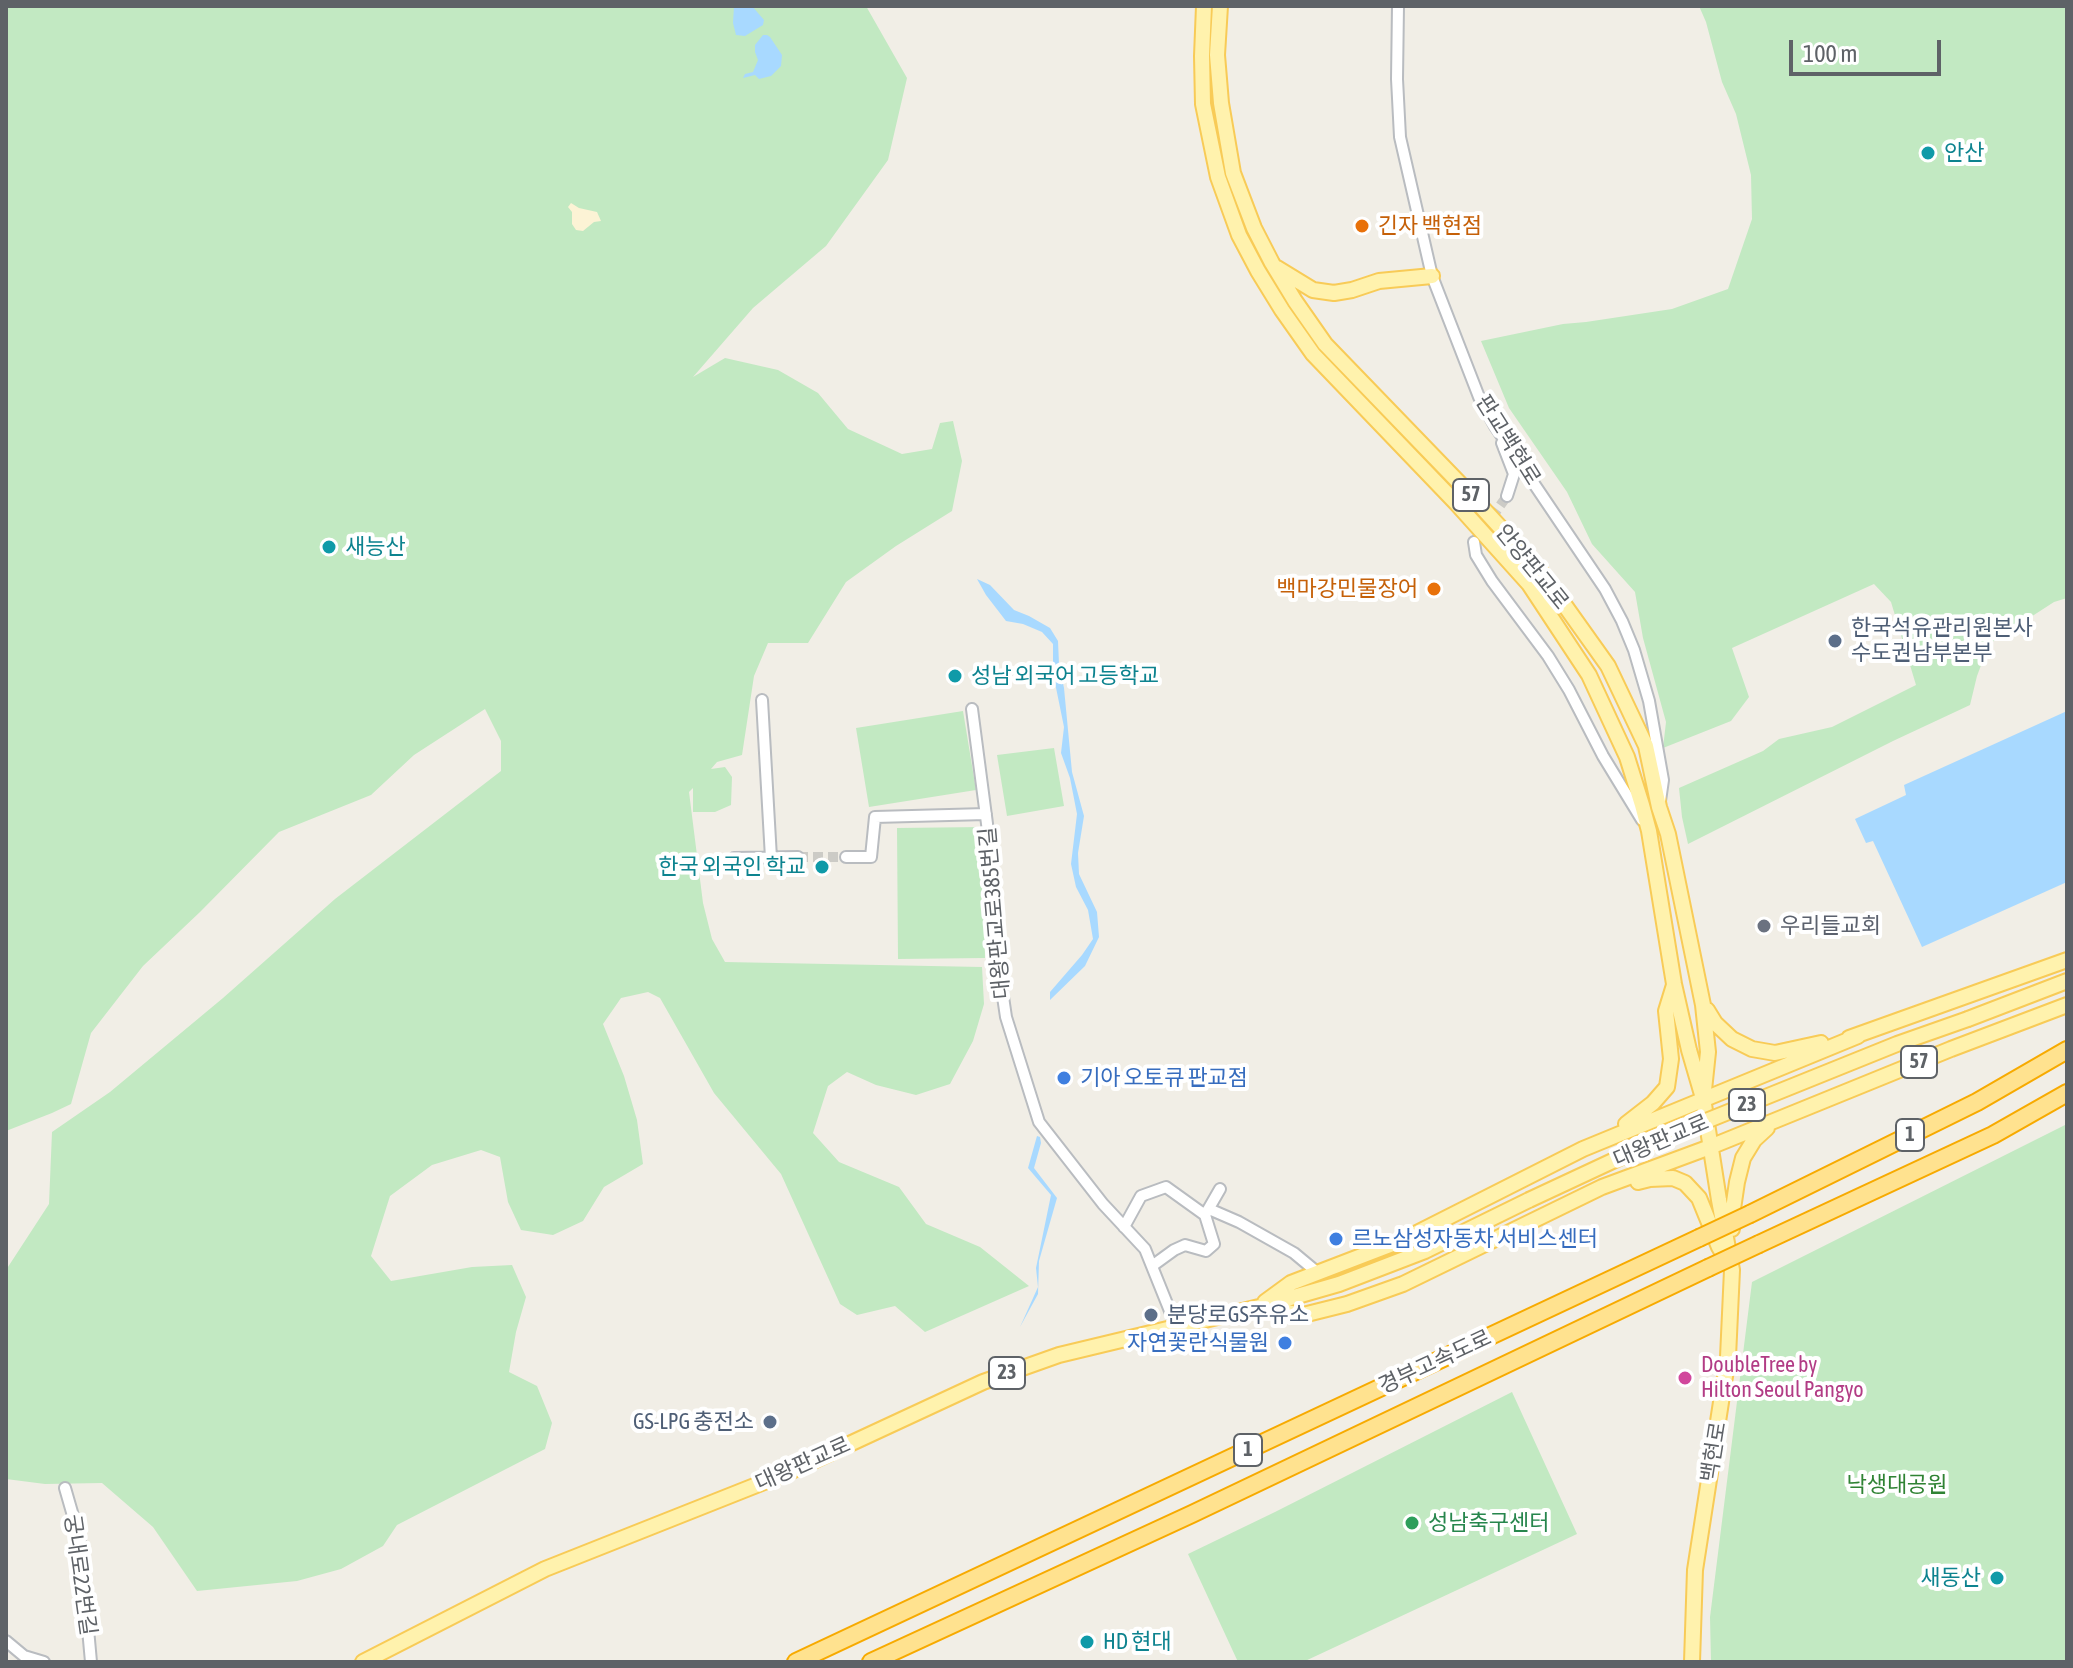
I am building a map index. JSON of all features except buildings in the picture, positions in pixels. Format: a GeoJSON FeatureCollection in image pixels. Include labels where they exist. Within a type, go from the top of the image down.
{"type":"FeatureCollection","features":[{"type":"Feature","properties":{"kind":"highway","name":"경부고속도로"},"geometry":{"type":"LineString","coordinates":[[796,1662],[1750,1214],[1977,1102],[2067,1050]]}},
{"type":"Feature","properties":{"kind":"highway","name":"경부고속도로"},"geometry":{"type":"LineString","coordinates":[[871,1662],[1192,1514],[1993,1135],[2067,1093]]}},
{"type":"Feature","properties":{"kind":"main road","name":"안양판교로"},"geometry":{"type":"LineString","coordinates":[[1204,6],[1203,104],[1218,177],[1239,235],[1258,271],[1313,354],[1529,584],[1589,675],[1627,757],[1649,831],[1674,984],[1703,1098],[1710,1147]]}},
{"type":"Feature","properties":{"kind":"main road","name":"안양판교로"},"geometry":{"type":"LineString","coordinates":[[1220,6],[1217,55],[1221,103],[1233,173],[1254,228],[1272,263],[1325,344],[1541,572],[1608,666],[1646,746],[1668,834],[1703,1005],[1708,1052],[1703,1098]]}},
{"type":"Feature","properties":{"kind":"main road"},"geometry":{"type":"LineString","coordinates":[[1272,263],[1313,290],[1334,293],[1379,281],[1432,276]]}},
{"type":"Feature","properties":{"kind":"main road","name":"57"},"geometry":{"type":"LineString","coordinates":[[1703,1005],[1715,1023],[1732,1039],[1752,1049],[1775,1053],[1858,1036],[2067,960]]}},
{"type":"Feature","properties":{"kind":"main road","name":"대왕판교로"},"geometry":{"type":"LineString","coordinates":[[363,1662],[545,1569],[787,1473],[983,1382],[1059,1355],[1259,1307],[1339,1284],[1425,1251],[1649,1144],[1897,1044],[2067,981]]}},
{"type":"Feature","properties":{"kind":"main road"},"geometry":{"type":"LineString","coordinates":[[1583,1149],[1632,1121],[1667,1087],[1671,1059],[1666,1011],[1674,984]]}},
{"type":"Feature","properties":{"kind":"main road","name":"57"},"geometry":{"type":"LineString","coordinates":[[1772,1122],[2067,1005]]}},
{"type":"Feature","properties":{"kind":"main road","name":"대왕판교로"},"geometry":{"type":"LineString","coordinates":[[1259,1307],[1291,1283],[1403,1240],[1583,1149],[1858,1036]]}},
{"type":"Feature","properties":{"kind":"main road"},"geometry":{"type":"LineString","coordinates":[[1732,1270],[1733,1209],[1743,1158],[1754,1140],[1772,1122]]}},
{"type":"Feature","properties":{"kind":"main road","name":"대왕판교로"},"geometry":{"type":"LineString","coordinates":[[1259,1307],[1303,1315],[1347,1304],[1403,1284],[1602,1187],[1772,1122]]}},
{"type":"Feature","properties":{"kind":"main road","name":"백현로"},"geometry":{"type":"LineString","coordinates":[[1692,1662],[1695,1570],[1727,1370],[1731,1311],[1732,1270],[1710,1147]]}},
{"type":"Feature","properties":{"kind":"main road"},"geometry":{"type":"LineString","coordinates":[[1602,1187],[1650,1179],[1673,1178],[1685,1183],[1699,1198],[1732,1270]]}},
{"type":"Feature","properties":{"kind":"street","name":"판교백현로"},"geometry":{"type":"LineString","coordinates":[[1398,6],[1400,137],[1432,276],[1479,397],[1495,426],[1605,589],[1634,650],[1649,701],[1663,780],[1659,807]]}},
{"type":"Feature","properties":{"kind":"street"},"geometry":{"type":"LineString","coordinates":[[1495,426],[1514,474],[1507,496],[1523,487],[1539,490]]}},
{"type":"Feature","properties":{"kind":"street"},"geometry":{"type":"LineString","coordinates":[[1474,542],[1476,555],[1548,656],[1649,831]]}},
{"type":"Feature","properties":{"kind":"street"},"geometry":{"type":"LineString","coordinates":[[762,700],[771,858]]}},
{"type":"Feature","properties":{"kind":"street","name":"대왕판교로385번길"},"geometry":{"type":"LineString","coordinates":[[972,709],[989,839],[994,936],[1006,1017],[1039,1122],[1103,1204],[1145,1249],[1176,1326]]}},
{"type":"Feature","properties":{"kind":"street"},"geometry":{"type":"LineString","coordinates":[[846,857],[871,857],[875,817],[986,814]]}},
{"type":"Feature","properties":{"kind":"street"},"geometry":{"type":"LineString","coordinates":[[734,858],[798,857]]}},
{"type":"Feature","properties":{"kind":"street"},"geometry":{"type":"LineString","coordinates":[[1124,1227],[1141,1196],[1166,1187],[1207,1212],[1239,1222],[1294,1253],[1318,1273]]}},
{"type":"Feature","properties":{"kind":"street"},"geometry":{"type":"LineString","coordinates":[[1152,1266],[1185,1245],[1206,1251],[1214,1244],[1207,1212],[1220,1189]]}},
{"type":"Feature","properties":{"kind":"street","name":"궁내로22번길"},"geometry":{"type":"LineString","coordinates":[[65,1488],[80,1540],[91,1662]]}},
{"type":"Feature","properties":{"kind":"street"},"geometry":{"type":"LineString","coordinates":[[6,1641],[24,1656],[44,1662]]}},
{"type":"Feature","properties":{"kind":"green space"},"geometry":{"type":"Polygon","coordinates":[[[6,6],[866,6],[907,78],[888,160],[826,246],[753,308],[693,377],[725,358],[778,370],[818,393],[848,429],[902,454],[932,449],[940,423],[953,421],[962,461],[952,511],[846,582],[808,643],[768,643],[754,676],[742,755],[717,762],[711,769],[725,767],[732,777],[731,805],[715,812],[693,812],[693,788],[689,792],[703,903],[712,939],[725,962],[982,967],[984,1004],[973,1041],[950,1084],[916,1095],[876,1085],[847,1072],[828,1086],[813,1133],[839,1162],[899,1187],[926,1224],[980,1247],[1029,1286],[925,1332],[895,1306],[857,1315],[840,1304],[781,1174],[714,1093],[660,998],[648,992],[621,998],[603,1024],[624,1076],[637,1120],[643,1164],[604,1187],[583,1221],[553,1235],[521,1230],[508,1202],[500,1157],[481,1150],[432,1165],[390,1196],[371,1256],[391,1281],[472,1267],[512,1265],[526,1297],[509,1372],[537,1386],[552,1423],[545,1449],[397,1525],[383,1546],[341,1569],[297,1581],[197,1591],[153,1527],[102,1483],[45,1484],[6,1479],[6,1270],[49,1204],[52,1132],[110,1092],[335,899],[501,771],[501,741],[485,709],[414,755],[371,795],[279,832],[143,966],[91,1033],[71,1104],[6,1131],[6,6]]]}},
{"type":"Feature","properties":{"kind":"green space"},"geometry":{"type":"Polygon","coordinates":[[[1699,6],[2067,6],[2067,598],[2054,602],[1989,644],[1970,705],[1688,844],[1679,788],[1763,751],[1779,739],[1832,727],[1916,685],[1891,602],[1874,584],[1732,648],[1749,697],[1731,721],[1663,748],[1666,722],[1643,638],[1635,592],[1592,544],[1567,492],[1509,408],[1481,341],[1563,324],[1672,309],[1728,289],[1752,219],[1751,175],[1736,114],[1722,82],[1699,6]]]}},
{"type":"Feature","properties":{"kind":"green space"},"geometry":{"type":"Polygon","coordinates":[[[963,711],[976,790],[869,807],[856,728],[963,711]]]}},
{"type":"Feature","properties":{"kind":"green space"},"geometry":{"type":"Polygon","coordinates":[[[1054,748],[1064,806],[1007,816],[997,755],[1054,748]]]}},
{"type":"Feature","properties":{"kind":"green space"},"geometry":{"type":"Polygon","coordinates":[[[983,827],[985,958],[898,959],[897,828],[983,827]]]}},
{"type":"Feature","properties":{"kind":"green space","name":"낙생대공원"},"geometry":{"type":"Polygon","coordinates":[[[2067,1124],[2067,1662],[1711,1662],[1710,1617],[1752,1282],[2067,1124]]]}},
{"type":"Feature","properties":{"kind":"green space","name":"성남축구센터"},"geometry":{"type":"Polygon","coordinates":[[[1512,1392],[1577,1534],[1303,1662],[1238,1662],[1188,1554],[1512,1392]]]}},
{"type":"Feature","properties":{"kind":"sand"},"geometry":{"type":"Polygon","coordinates":[[[571,203],[597,212],[601,221],[594,222],[583,231],[576,230],[568,207],[571,203]]]}},
{"type":"Feature","properties":{"kind":"water"},"geometry":{"type":"Polygon","coordinates":[[[734,6],[752,6],[764,20],[763,25],[745,36],[736,35],[734,6]]]}},
{"type":"Feature","properties":{"kind":"water"},"geometry":{"type":"Polygon","coordinates":[[[763,35],[770,37],[782,55],[781,66],[771,76],[743,78],[745,74],[753,72],[758,60],[755,45],[763,35]]]}},
{"type":"Feature","properties":{"kind":"water"},"geometry":{"type":"Polygon","coordinates":[[[977,579],[990,585],[1014,610],[1050,628],[1058,641],[1072,772],[1084,816],[1078,853],[1079,874],[1097,912],[1099,937],[1085,966],[1050,1000],[1050,992],[1093,939],[1088,910],[1076,887],[1071,864],[1077,814],[1061,753],[1064,727],[1053,673],[1053,644],[1042,632],[1006,621],[977,579]]]}},
{"type":"Feature","properties":{"kind":"water"},"geometry":{"type":"Polygon","coordinates":[[[2067,711],[2067,882],[1922,947],[1873,841],[1866,843],[1855,819],[1906,795],[1904,785],[2067,711]]]}},
{"type":"Feature","properties":{"kind":"water"},"geometry":{"type":"Polygon","coordinates":[[[1037,1136],[1041,1143],[1034,1168],[1057,1198],[1039,1261],[1038,1294],[1020,1327],[1038,1287],[1036,1268],[1051,1195],[1028,1168],[1037,1136]]]}},
{"type":"Feature","properties":{"kind":"tunnel"},"geometry":{"type":"LineString","coordinates":[[1474,542],[1507,496]]}},
{"type":"Feature","properties":{"kind":"tunnel"},"geometry":{"type":"LineString","coordinates":[[798,857],[846,857]]}},
{"type":"Feature","properties":{"kind":"place","name":"안산"},"geometry":{"type":"Point","coordinates":[1928,153]}},
{"type":"Feature","properties":{"kind":"place","name":"긴자 백현점"},"geometry":{"type":"Point","coordinates":[1362,226]}},
{"type":"Feature","properties":{"kind":"place","name":"새능산"},"geometry":{"type":"Point","coordinates":[329,547]}},
{"type":"Feature","properties":{"kind":"place","name":"백마강민물장어"},"geometry":{"type":"Point","coordinates":[1434,589]}},
{"type":"Feature","properties":{"kind":"place","name":"한국석유관리원본사 수도권남부본부"},"geometry":{"type":"Point","coordinates":[1835,641]}},
{"type":"Feature","properties":{"kind":"place","name":"성남 외국어 고등학교"},"geometry":{"type":"Point","coordinates":[955,676]}},
{"type":"Feature","properties":{"kind":"place","name":"한국 외국인 학교"},"geometry":{"type":"Point","coordinates":[822,867]}},
{"type":"Feature","properties":{"kind":"place","name":"우리들교회"},"geometry":{"type":"Point","coordinates":[1764,926]}},
{"type":"Feature","properties":{"kind":"place","name":"기아 오토큐 판교점"},"geometry":{"type":"Point","coordinates":[1064,1078]}},
{"type":"Feature","properties":{"kind":"place","name":"르노삼성자동차 서비스센터"},"geometry":{"type":"Point","coordinates":[1336,1239]}},
{"type":"Feature","properties":{"kind":"place","name":"분당로GS주유소"},"geometry":{"type":"Point","coordinates":[1151,1315]}},
{"type":"Feature","properties":{"kind":"place","name":"자연꽃란식물원"},"geometry":{"type":"Point","coordinates":[1285,1343]}},
{"type":"Feature","properties":{"kind":"place","name":"DoubleTree by Hilton Seoul Pangyo"},"geometry":{"type":"Point","coordinates":[1685,1378]}},
{"type":"Feature","properties":{"kind":"place","name":"GS-LPG 충전소"},"geometry":{"type":"Point","coordinates":[770,1422]}},
{"type":"Feature","properties":{"kind":"place","name":"성남축구센터"},"geometry":{"type":"Point","coordinates":[1412,1523]}},
{"type":"Feature","properties":{"kind":"place","name":"새동산"},"geometry":{"type":"Point","coordinates":[1997,1578]}},
{"type":"Feature","properties":{"kind":"place","name":"HD 현대"},"geometry":{"type":"Point","coordinates":[1087,1642]}}]}
